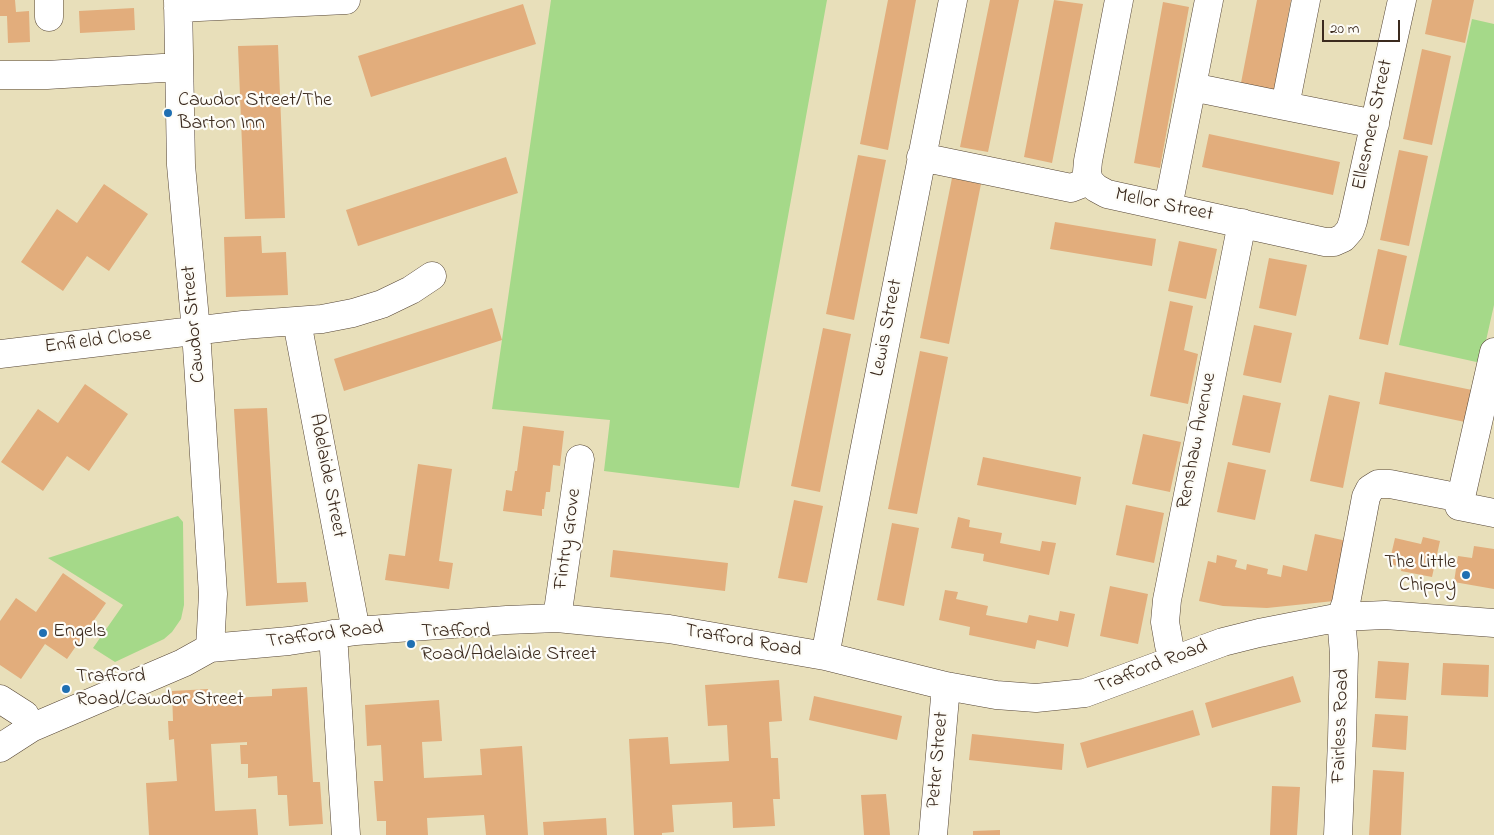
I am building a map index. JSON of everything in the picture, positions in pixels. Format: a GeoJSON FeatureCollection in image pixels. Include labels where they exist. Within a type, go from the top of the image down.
{"type":"FeatureCollection","features":[{"type":"Feature","properties":{"kind":"street"},"geometry":{"type":"LineString","coordinates":[[178,4],[346,0]]}},
{"type":"Feature","properties":{"kind":"street","name":"Lewis Street"},"geometry":{"type":"LineString","coordinates":[[825,656],[952,0]]}},
{"type":"Feature","properties":{"kind":"street","name":"Mellor Street"},"geometry":{"type":"LineString","coordinates":[[1119,0],[1086,172],[1089,181],[1096,188],[1107,194],[1325,242],[1334,242],[1343,238],[1350,230],[1353,220]]}},
{"type":"Feature","properties":{"kind":"street"},"geometry":{"type":"LineString","coordinates":[[1168,207],[1209,0]]}},
{"type":"Feature","properties":{"kind":"street"},"geometry":{"type":"LineString","coordinates":[[1285,106],[1306,0]]}},
{"type":"Feature","properties":{"kind":"street","name":"Ellesmere Street"},"geometry":{"type":"LineString","coordinates":[[1353,220],[1402,0]]}},
{"type":"Feature","properties":{"kind":"street","name":"Cawdor Street"},"geometry":{"type":"LineString","coordinates":[[178,4],[181,165],[196,330],[213,594],[210,648]]}},
{"type":"Feature","properties":{"kind":"street"},"geometry":{"type":"LineString","coordinates":[[0,76],[179,67]]}},
{"type":"Feature","properties":{"kind":"street"},"geometry":{"type":"LineString","coordinates":[[1192,87],[1375,124]]}},
{"type":"Feature","properties":{"kind":"street"},"geometry":{"type":"LineString","coordinates":[[921,157],[1071,188],[1089,181]]}},
{"type":"Feature","properties":{"kind":"street","name":"Renshaw Avenue"},"geometry":{"type":"LineString","coordinates":[[1174,659],[1169,645],[1165,622],[1167,600],[1242,223]]}},
{"type":"Feature","properties":{"kind":"street"},"geometry":{"type":"LineString","coordinates":[[196,330],[297,322],[353,313],[382,304],[411,290],[432,276]]}},
{"type":"Feature","properties":{"kind":"street","name":"Adelaide Street"},"geometry":{"type":"LineString","coordinates":[[297,322],[344,632],[346,835]]}},
{"type":"Feature","properties":{"kind":"street","name":"Enfield Close"},"geometry":{"type":"LineString","coordinates":[[0,354],[196,330]]}},
{"type":"Feature","properties":{"kind":"street"},"geometry":{"type":"LineString","coordinates":[[1494,352],[1459,506],[1494,513]]}},
{"type":"Feature","properties":{"kind":"street","name":"Fintry Grove"},"geometry":{"type":"LineString","coordinates":[[557,618],[580,459]]}},
{"type":"Feature","properties":{"kind":"street"},"geometry":{"type":"LineString","coordinates":[[1341,618],[1346,603],[1366,497],[1370,489],[1378,484],[1390,484],[1446,495]]}},
{"type":"Feature","properties":{"kind":"street","name":"Trafford Road"},"geometry":{"type":"LineString","coordinates":[[0,748],[31,728],[183,664],[210,648],[289,641],[344,632],[557,618],[669,629],[825,656],[946,686],[996,695],[1036,698],[1086,693],[1223,642],[1259,633],[1341,618],[1385,615],[1494,623]]}},
{"type":"Feature","properties":{"kind":"street","name":"Fairless Road"},"geometry":{"type":"LineString","coordinates":[[1338,835],[1344,654],[1341,618]]}},
{"type":"Feature","properties":{"kind":"street","name":"Peter Street"},"geometry":{"type":"LineString","coordinates":[[933,835],[946,686]]}},
{"type":"Feature","properties":{"kind":"street"},"geometry":{"type":"LineString","coordinates":[[0,699],[25,716],[31,728]]}},
{"type":"Feature","properties":{"kind":"green space"},"geometry":{"type":"Polygon","coordinates":[[[551,0],[827,0],[739,488],[604,471],[610,420],[492,409],[551,0]]]}},
{"type":"Feature","properties":{"kind":"green space"},"geometry":{"type":"Polygon","coordinates":[[[1472,19],[1494,24],[1494,305],[1481,363],[1399,345],[1472,19]]]}},
{"type":"Feature","properties":{"kind":"green space"},"geometry":{"type":"Polygon","coordinates":[[[178,516],[183,522],[184,605],[181,619],[172,632],[164,639],[115,662],[93,648],[123,605],[48,558],[178,516]]]}},
{"type":"Feature","properties":{"kind":"building"},"geometry":{"type":"Polygon","coordinates":[[[0,0],[15,0],[16,12],[29,11],[30,42],[8,43],[7,16],[0,16],[0,0]]]}},
{"type":"Feature","properties":{"kind":"building"},"geometry":{"type":"Polygon","coordinates":[[[888,0],[916,0],[888,150],[860,144],[888,0]]]}},
{"type":"Feature","properties":{"kind":"building"},"geometry":{"type":"Polygon","coordinates":[[[990,0],[1019,0],[988,152],[960,147],[990,0]]]}},
{"type":"Feature","properties":{"kind":"building"},"geometry":{"type":"Polygon","coordinates":[[[1054,0],[1083,4],[1052,163],[1024,157],[1054,0]]]}},
{"type":"Feature","properties":{"kind":"building"},"geometry":{"type":"Polygon","coordinates":[[[1257,0],[1291,0],[1273,95],[1240,88],[1257,0]]]}},
{"type":"Feature","properties":{"kind":"building"},"geometry":{"type":"Polygon","coordinates":[[[1432,0],[1474,0],[1465,43],[1425,34],[1432,0]]]}},
{"type":"Feature","properties":{"kind":"building"},"geometry":{"type":"Polygon","coordinates":[[[1163,2],[1189,7],[1160,168],[1134,163],[1163,2]]]}},
{"type":"Feature","properties":{"kind":"building"},"geometry":{"type":"Polygon","coordinates":[[[523,4],[536,44],[371,97],[358,56],[523,4]]]}},
{"type":"Feature","properties":{"kind":"building"},"geometry":{"type":"Polygon","coordinates":[[[134,8],[135,30],[80,33],[79,11],[134,8]]]}},
{"type":"Feature","properties":{"kind":"building"},"geometry":{"type":"Polygon","coordinates":[[[278,45],[285,218],[245,219],[238,46],[278,45]]]}},
{"type":"Feature","properties":{"kind":"building"},"geometry":{"type":"Polygon","coordinates":[[[1422,49],[1451,56],[1432,145],[1403,139],[1422,49]]]}},
{"type":"Feature","properties":{"kind":"building"},"geometry":{"type":"Polygon","coordinates":[[[1209,134],[1340,162],[1333,195],[1202,167],[1209,134]]]}},
{"type":"Feature","properties":{"kind":"building"},"geometry":{"type":"Polygon","coordinates":[[[1399,150],[1428,156],[1409,246],[1380,240],[1399,150]]]}},
{"type":"Feature","properties":{"kind":"building"},"geometry":{"type":"Polygon","coordinates":[[[858,155],[886,160],[854,320],[826,314],[858,155]]]}},
{"type":"Feature","properties":{"kind":"building"},"geometry":{"type":"Polygon","coordinates":[[[506,157],[518,193],[358,246],[346,210],[506,157]]]}},
{"type":"Feature","properties":{"kind":"building"},"geometry":{"type":"Polygon","coordinates":[[[952,178],[981,184],[949,344],[920,338],[952,178]]]}},
{"type":"Feature","properties":{"kind":"building"},"geometry":{"type":"Polygon","coordinates":[[[104,184],[148,214],[109,271],[87,256],[63,291],[21,262],[57,209],[77,223],[104,184]]]}},
{"type":"Feature","properties":{"kind":"building"},"geometry":{"type":"Polygon","coordinates":[[[1055,222],[1156,239],[1152,266],[1050,249],[1055,222]]]}},
{"type":"Feature","properties":{"kind":"building"},"geometry":{"type":"Polygon","coordinates":[[[261,236],[262,253],[286,252],[288,295],[226,297],[224,237],[261,236]]]}},
{"type":"Feature","properties":{"kind":"building"},"geometry":{"type":"Polygon","coordinates":[[[1179,241],[1217,249],[1206,299],[1168,291],[1179,241]]]}},
{"type":"Feature","properties":{"kind":"building"},"geometry":{"type":"Polygon","coordinates":[[[1378,249],[1407,256],[1388,345],[1359,339],[1378,249]]]}},
{"type":"Feature","properties":{"kind":"building"},"geometry":{"type":"Polygon","coordinates":[[[1269,258],[1307,265],[1296,316],[1259,308],[1269,258]]]}},
{"type":"Feature","properties":{"kind":"building"},"geometry":{"type":"Polygon","coordinates":[[[1170,301],[1193,306],[1184,350],[1198,354],[1188,404],[1150,396],[1170,301]]]}},
{"type":"Feature","properties":{"kind":"building"},"geometry":{"type":"Polygon","coordinates":[[[492,308],[502,340],[344,391],[334,359],[492,308]]]}},
{"type":"Feature","properties":{"kind":"building"},"geometry":{"type":"Polygon","coordinates":[[[1254,325],[1292,333],[1281,383],[1243,375],[1254,325]]]}},
{"type":"Feature","properties":{"kind":"building"},"geometry":{"type":"Polygon","coordinates":[[[823,328],[851,334],[820,492],[791,486],[823,328]]]}},
{"type":"Feature","properties":{"kind":"building"},"geometry":{"type":"Polygon","coordinates":[[[920,351],[948,357],[917,514],[888,509],[920,351]]]}},
{"type":"Feature","properties":{"kind":"building"},"geometry":{"type":"Polygon","coordinates":[[[1385,372],[1472,390],[1465,422],[1379,404],[1385,372]]]}},
{"type":"Feature","properties":{"kind":"building"},"geometry":{"type":"Polygon","coordinates":[[[85,384],[128,414],[89,471],[67,456],[43,491],[1,462],[38,409],[58,423],[85,384]]]}},
{"type":"Feature","properties":{"kind":"building"},"geometry":{"type":"Polygon","coordinates":[[[1243,395],[1281,403],[1270,453],[1232,445],[1243,395]]]}},
{"type":"Feature","properties":{"kind":"building"},"geometry":{"type":"Polygon","coordinates":[[[1329,395],[1360,402],[1343,488],[1310,481],[1329,395]]]}},
{"type":"Feature","properties":{"kind":"building"},"geometry":{"type":"Polygon","coordinates":[[[267,408],[277,583],[306,582],[308,602],[246,606],[234,409],[267,408]]]}},
{"type":"Feature","properties":{"kind":"building"},"geometry":{"type":"Polygon","coordinates":[[[523,426],[564,431],[560,466],[553,465],[550,492],[546,492],[542,516],[503,511],[506,490],[512,491],[515,471],[517,471],[523,426]]]}},
{"type":"Feature","properties":{"kind":"building"},"geometry":{"type":"Polygon","coordinates":[[[1143,434],[1181,442],[1170,492],[1132,484],[1143,434]]]}},
{"type":"Feature","properties":{"kind":"building"},"geometry":{"type":"Polygon","coordinates":[[[983,457],[1081,477],[1076,505],[977,485],[983,457]]]}},
{"type":"Feature","properties":{"kind":"building"},"geometry":{"type":"Polygon","coordinates":[[[1228,462],[1266,470],[1255,520],[1217,512],[1228,462]]]}},
{"type":"Feature","properties":{"kind":"building"},"geometry":{"type":"Polygon","coordinates":[[[418,464],[452,469],[439,561],[453,563],[449,589],[385,580],[389,554],[405,556],[418,464]]]}},
{"type":"Feature","properties":{"kind":"building"},"geometry":{"type":"Polygon","coordinates":[[[794,500],[823,506],[807,583],[778,578],[794,500]]]}},
{"type":"Feature","properties":{"kind":"building"},"geometry":{"type":"Polygon","coordinates":[[[1126,505],[1164,513],[1154,563],[1116,555],[1126,505]]]}},
{"type":"Feature","properties":{"kind":"building"},"geometry":{"type":"Polygon","coordinates":[[[958,517],[970,520],[969,527],[1002,533],[1000,543],[1040,551],[1042,541],[1056,543],[1049,575],[983,561],[984,554],[951,548],[958,517]]]}},
{"type":"Feature","properties":{"kind":"building"},"geometry":{"type":"Polygon","coordinates":[[[892,523],[919,528],[904,606],[877,600],[892,523]]]}},
{"type":"Feature","properties":{"kind":"building"},"geometry":{"type":"Polygon","coordinates":[[[1315,534],[1347,541],[1334,601],[1267,608],[1223,606],[1199,601],[1208,561],[1216,563],[1217,555],[1237,560],[1235,567],[1246,570],[1247,564],[1268,569],[1267,574],[1281,577],[1283,565],[1307,571],[1315,534]]]}},
{"type":"Feature","properties":{"kind":"building"},"geometry":{"type":"Polygon","coordinates":[[[1423,537],[1440,541],[1432,577],[1401,571],[1402,567],[1389,564],[1395,538],[1421,544],[1423,537]]]}},
{"type":"Feature","properties":{"kind":"building"},"geometry":{"type":"Polygon","coordinates":[[[1474,546],[1494,549],[1494,589],[1454,582],[1458,556],[1472,558],[1474,546]]]}},
{"type":"Feature","properties":{"kind":"building"},"geometry":{"type":"Polygon","coordinates":[[[613,550],[728,563],[725,591],[610,577],[613,550]]]}},
{"type":"Feature","properties":{"kind":"building","name":"Engels"},"geometry":{"type":"Polygon","coordinates":[[[63,573],[106,603],[67,659],[45,644],[21,679],[0,665],[0,621],[16,598],[36,612],[63,573]]]}},
{"type":"Feature","properties":{"kind":"building"},"geometry":{"type":"Polygon","coordinates":[[[1110,586],[1148,594],[1138,644],[1100,636],[1110,586]]]}},
{"type":"Feature","properties":{"kind":"building"},"geometry":{"type":"Polygon","coordinates":[[[945,590],[958,592],[956,599],[988,606],[986,615],[1027,623],[1029,615],[1058,621],[1060,611],[1075,614],[1068,647],[1037,640],[1035,649],[969,635],[970,627],[939,620],[945,590]]]}},
{"type":"Feature","properties":{"kind":"building"},"geometry":{"type":"Polygon","coordinates":[[[1378,661],[1409,663],[1406,700],[1375,698],[1378,661]]]}},
{"type":"Feature","properties":{"kind":"building"},"geometry":{"type":"Polygon","coordinates":[[[1443,663],[1489,665],[1488,697],[1441,695],[1443,663]]]}},
{"type":"Feature","properties":{"kind":"building"},"geometry":{"type":"Polygon","coordinates":[[[1293,676],[1301,702],[1212,728],[1205,703],[1293,676]]]}},
{"type":"Feature","properties":{"kind":"building"},"geometry":{"type":"Polygon","coordinates":[[[779,680],[782,721],[769,722],[771,758],[778,758],[780,799],[773,799],[775,826],[733,828],[732,802],[672,805],[674,832],[662,833],[662,835],[634,835],[629,739],[668,737],[670,764],[729,761],[727,725],[708,726],[705,685],[779,680]]]}},
{"type":"Feature","properties":{"kind":"building"},"geometry":{"type":"Polygon","coordinates":[[[307,687],[313,782],[320,782],[323,824],[289,826],[287,795],[278,795],[277,776],[248,778],[248,764],[241,764],[240,745],[247,745],[247,742],[211,744],[215,811],[256,809],[258,835],[149,835],[146,783],[177,781],[174,739],[169,740],[168,721],[173,721],[172,691],[208,689],[208,699],[272,696],[272,689],[307,687]]]}},
{"type":"Feature","properties":{"kind":"building"},"geometry":{"type":"Polygon","coordinates":[[[814,696],[902,716],[897,740],[809,720],[814,696]]]}},
{"type":"Feature","properties":{"kind":"building"},"geometry":{"type":"Polygon","coordinates":[[[439,700],[442,741],[422,742],[424,778],[482,775],[480,749],[522,746],[528,835],[486,835],[484,815],[427,818],[428,835],[386,835],[386,821],[377,821],[374,781],[383,781],[381,745],[367,746],[365,705],[439,700]]]}},
{"type":"Feature","properties":{"kind":"building"},"geometry":{"type":"Polygon","coordinates":[[[1193,710],[1200,735],[1087,768],[1080,743],[1193,710]]]}},
{"type":"Feature","properties":{"kind":"building"},"geometry":{"type":"Polygon","coordinates":[[[1375,714],[1408,716],[1406,750],[1372,747],[1375,714]]]}},
{"type":"Feature","properties":{"kind":"building"},"geometry":{"type":"Polygon","coordinates":[[[972,734],[1064,744],[1062,770],[969,760],[972,734]]]}},
{"type":"Feature","properties":{"kind":"building"},"geometry":{"type":"Polygon","coordinates":[[[1373,770],[1404,772],[1401,835],[1369,835],[1373,770]]]}},
{"type":"Feature","properties":{"kind":"building"},"geometry":{"type":"Polygon","coordinates":[[[1272,786],[1300,787],[1297,835],[1270,835],[1272,786]]]}},
{"type":"Feature","properties":{"kind":"building"},"geometry":{"type":"Polygon","coordinates":[[[886,794],[890,835],[864,835],[861,795],[886,794]]]}},
{"type":"Feature","properties":{"kind":"building"},"geometry":{"type":"Polygon","coordinates":[[[606,818],[607,835],[544,835],[543,822],[606,818]]]}},
{"type":"Feature","properties":{"kind":"building"},"geometry":{"type":"Polygon","coordinates":[[[1000,830],[1000,835],[973,835],[973,831],[1000,830]]]}},
{"type":"Feature","properties":{"kind":"place","name":"Cawdor Street/The Barton Inn"},"geometry":{"type":"Point","coordinates":[168,113]}},
{"type":"Feature","properties":{"kind":"place","name":"The Little Chippy"},"geometry":{"type":"Point","coordinates":[1466,575]}},
{"type":"Feature","properties":{"kind":"place","name":"Engels"},"geometry":{"type":"Point","coordinates":[43,633]}},
{"type":"Feature","properties":{"kind":"place","name":"Trafford Road/Adelaide Street"},"geometry":{"type":"Point","coordinates":[411,644]}},
{"type":"Feature","properties":{"kind":"place","name":"Trafford Road/Cawdor Street"},"geometry":{"type":"Point","coordinates":[66,689]}}]}
